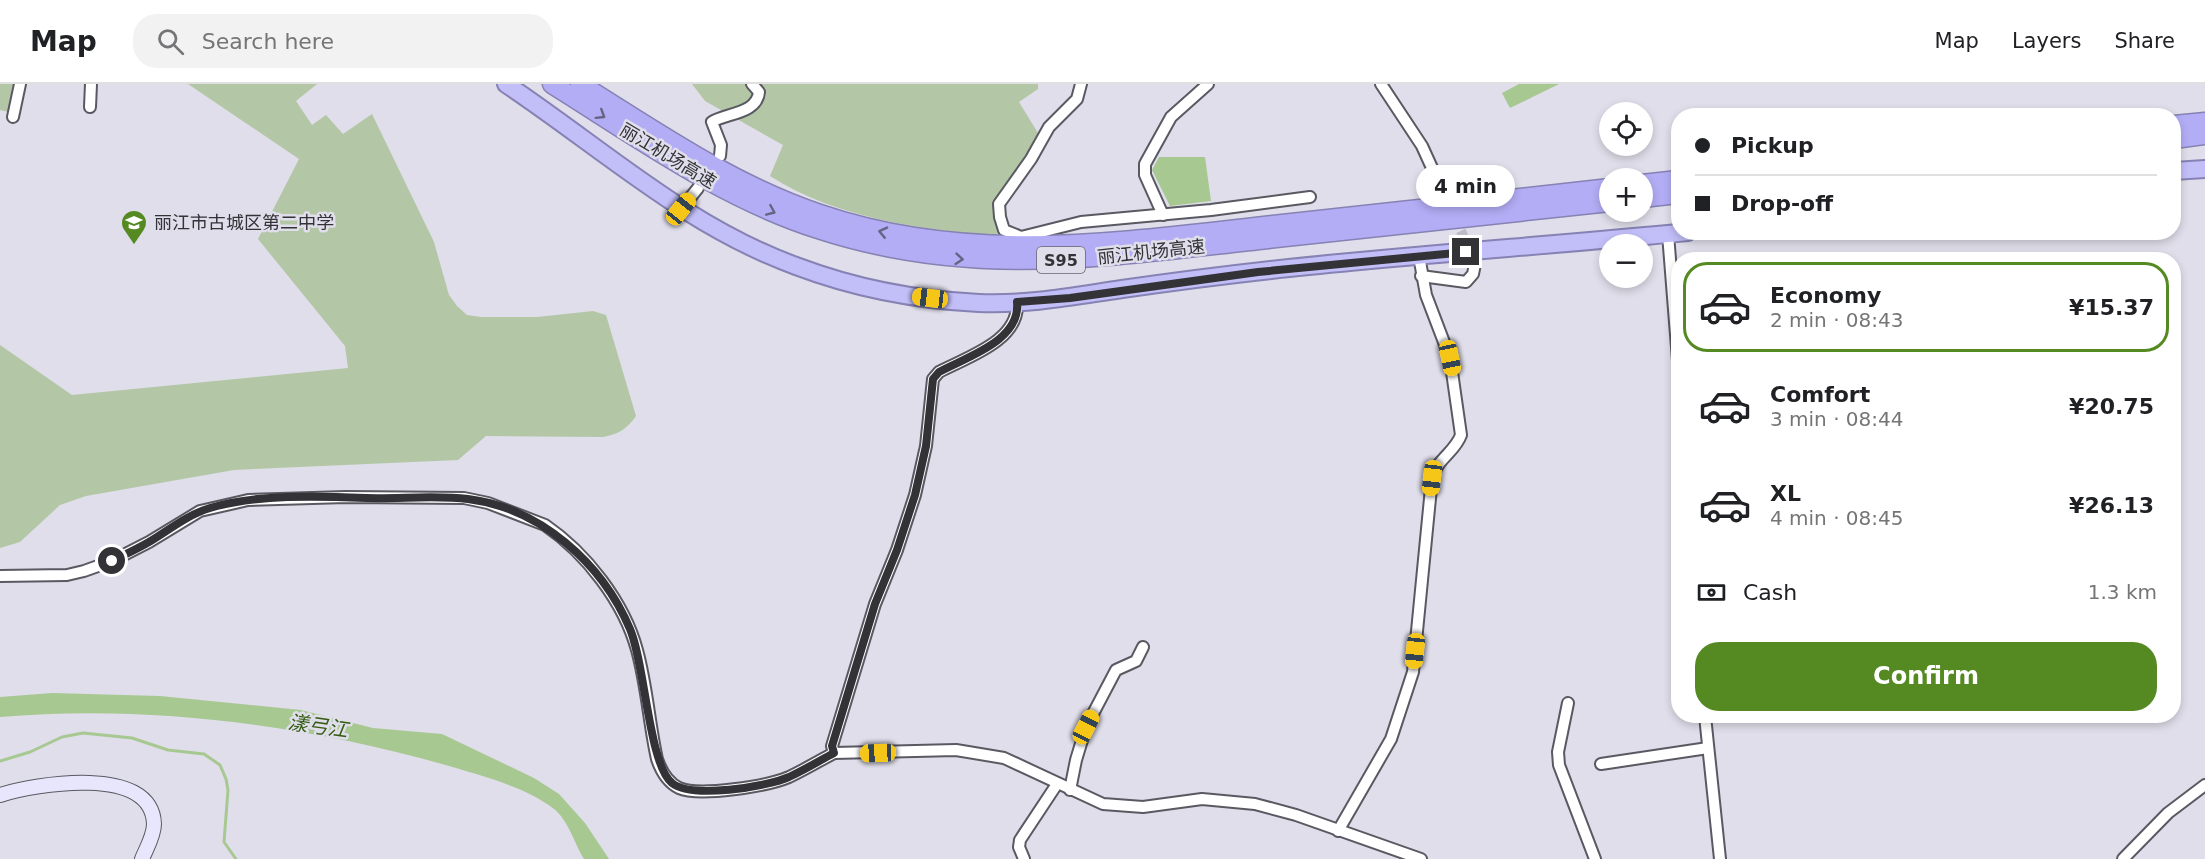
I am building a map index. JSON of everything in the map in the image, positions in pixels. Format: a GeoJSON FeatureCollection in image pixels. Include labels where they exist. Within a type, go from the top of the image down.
{"type":"FeatureCollection","features":[{"type":"Feature","properties":{"kind":"highway"},"geometry":{"type":"LineString","coordinates":[[506,84],[681,209],[755,249],[841,281],[889,292],[947,300],[1017,302],[1070,298],[1258,272],[1671,234]]}},
{"type":"Feature","properties":{"kind":"highway","name":"丽江机场高速"},"geometry":{"type":"LineString","coordinates":[[552,84],[715,184],[767,210],[841,236],[911,253],[956,259],[1042,261],[1114,256],[1599,202]]}},
{"type":"Feature","properties":{"kind":"highway","name":"丽江机场高速"},"geometry":{"type":"LineString","coordinates":[[580,84],[722,171],[773,196],[845,222],[914,238],[957,244],[1042,246],[1127,241],[1599,189]]}},
{"type":"Feature","properties":{"kind":"highway"},"geometry":{"type":"LineString","coordinates":[[2181,124],[2205,122]]}},
{"type":"Feature","properties":{"kind":"highway"},"geometry":{"type":"LineString","coordinates":[[2181,138],[2205,135]]}},
{"type":"Feature","properties":{"kind":"highway"},"geometry":{"type":"LineString","coordinates":[[2181,171],[2205,169]]}},
{"type":"Feature","properties":{"kind":"highway"},"geometry":{"type":"LineString","coordinates":[[1653,183],[1671,181]]}},
{"type":"Feature","properties":{"kind":"highway"},"geometry":{"type":"LineString","coordinates":[[1653,197],[1671,195]]}},
{"type":"Feature","properties":{"kind":"main road"},"geometry":{"type":"LineString","coordinates":[[0,795],[34,786],[71,783],[100,784],[128,791],[144,801],[153,818],[153,831],[142,859]]}},
{"type":"Feature","properties":{"kind":"street"},"geometry":{"type":"LineString","coordinates":[[13,117],[21,84]]}},
{"type":"Feature","properties":{"kind":"street"},"geometry":{"type":"LineString","coordinates":[[90,107],[91,84]]}},
{"type":"Feature","properties":{"kind":"street"},"geometry":{"type":"LineString","coordinates":[[720,156],[721,145],[712,122],[745,110],[756,102],[759,92],[752,84]]}},
{"type":"Feature","properties":{"kind":"street"},"geometry":{"type":"LineString","coordinates":[[1081,84],[1077,99],[1049,127],[1031,159],[999,204],[1003,228],[1008,234],[1021,237],[1076,223],[1310,197]]}},
{"type":"Feature","properties":{"kind":"street"},"geometry":{"type":"LineString","coordinates":[[1163,215],[1145,175],[1145,164],[1172,117],[1208,84]]}},
{"type":"Feature","properties":{"kind":"street"},"geometry":{"type":"LineString","coordinates":[[1381,84],[1422,146],[1442,190]]}},
{"type":"Feature","properties":{"kind":"street"},"geometry":{"type":"LineString","coordinates":[[681,209],[698,188]]}},
{"type":"Feature","properties":{"kind":"street"},"geometry":{"type":"LineString","coordinates":[[1668,234],[1671,272]]}},
{"type":"Feature","properties":{"kind":"street"},"geometry":{"type":"LineString","coordinates":[[1338,831],[1390,739],[1413,672],[1432,478],[1438,463],[1457,445],[1461,435],[1450,358],[1421,276],[1419,256]]}},
{"type":"Feature","properties":{"kind":"street"},"geometry":{"type":"LineString","coordinates":[[1421,276],[1466,282],[1473,274],[1475,264]]}},
{"type":"Feature","properties":{"kind":"street"},"geometry":{"type":"LineString","coordinates":[[834,753],[832,746],[875,604],[897,550],[915,495],[926,446],[933,379],[939,372],[1001,338],[1013,323],[1017,302]]}},
{"type":"Feature","properties":{"kind":"street"},"geometry":{"type":"LineString","coordinates":[[0,576],[67,575],[84,571],[149,542],[200,512],[235,502],[346,497],[476,500],[545,525],[554,531],[577,552],[619,607],[638,652],[657,759],[666,778],[675,786],[693,791],[751,786],[787,778],[834,753],[970,751],[1004,758],[1103,804],[1155,806],[1202,799],[1255,804],[1296,815],[1420,859]]}},
{"type":"Feature","properties":{"kind":"street"},"geometry":{"type":"LineString","coordinates":[[1070,790],[1086,727],[1116,670],[1136,661],[1143,647]]}},
{"type":"Feature","properties":{"kind":"street"},"geometry":{"type":"LineString","coordinates":[[1568,703],[1558,752],[1559,765],[1594,859]]}},
{"type":"Feature","properties":{"kind":"street"},"geometry":{"type":"LineString","coordinates":[[1706,723],[1720,859]]}},
{"type":"Feature","properties":{"kind":"street"},"geometry":{"type":"LineString","coordinates":[[1601,764],[1708,748]]}},
{"type":"Feature","properties":{"kind":"street"},"geometry":{"type":"LineString","coordinates":[[1024,859],[1018,847],[1020,840],[1057,784]]}},
{"type":"Feature","properties":{"kind":"street"},"geometry":{"type":"LineString","coordinates":[[2123,859],[2168,813],[2205,785]]}},
{"type":"Feature","properties":{"kind":"shaded area"},"geometry":{"type":"Polygon","coordinates":[[[0,84],[17,84],[9,112],[0,110],[0,84]]]}},
{"type":"Feature","properties":{"kind":"shaded area"},"geometry":{"type":"Polygon","coordinates":[[[188,84],[317,84],[296,101],[312,125],[326,115],[343,134],[372,114],[434,242],[449,295],[457,306],[467,315],[481,317],[537,317],[593,311],[606,315],[636,416],[633,421],[626,428],[603,437],[486,436],[458,460],[234,470],[86,496],[60,505],[20,542],[0,548],[0,345],[72,395],[348,368],[345,346],[258,239],[299,159],[188,84]]]}},
{"type":"Feature","properties":{"kind":"shaded area"},"geometry":{"type":"Polygon","coordinates":[[[692,84],[1038,84],[1038,89],[1019,102],[1041,138],[997,199],[993,211],[1002,236],[912,226],[824,203],[770,176],[783,145],[705,101],[692,84]]]}},
{"type":"Feature","properties":{"kind":"water"},"geometry":{"type":"Polygon","coordinates":[[[1519,84],[1559,84],[1510,108],[1502,93],[1519,84]]]}},
{"type":"Feature","properties":{"kind":"water"},"geometry":{"type":"Polygon","coordinates":[[[1159,157],[1205,157],[1211,201],[1170,206],[1152,170],[1159,157]]]}},
{"type":"Feature","properties":{"kind":"water","name":"漾弓江"},"geometry":{"type":"Polygon","coordinates":[[[52,693],[160,696],[301,710],[373,728],[442,734],[534,778],[559,794],[585,823],[609,859],[584,859],[559,814],[543,801],[517,788],[449,766],[340,739],[227,721],[170,716],[113,713],[0,717],[0,697],[52,693]]]}},
{"type":"Feature","properties":{"kind":"waterway"},"geometry":{"type":"LineString","coordinates":[[0,761],[30,752],[62,737],[83,733],[132,738],[168,750],[204,754],[220,765],[226,779],[228,790],[224,842],[236,859]]}},
{"type":"Feature","properties":{"kind":"tunnel"},"geometry":{"type":"LineString","coordinates":[[1442,190],[1472,255]]}},
{"type":"Feature","properties":{"kind":"place","name":"丽江市古城区第二中学"},"geometry":{"type":"Point","coordinates":[134,246]}},
{"type":"Feature","properties":{"kind":"route"},"geometry":{"type":"LineString","coordinates":[[112,561],[149,542],[190,516],[235,502],[346,497],[410,500],[464,498],[488,503],[545,525],[563,538],[577,552],[619,607],[631,630],[638,652],[659,767],[670,783],[681,789],[693,791],[751,786],[787,778],[834,753],[832,746],[875,604],[897,550],[915,495],[926,446],[933,379],[939,372],[1001,338],[1012,326],[1017,313],[1017,302],[1070,298],[1170,282],[1346,262],[1466,252]]}}]}
